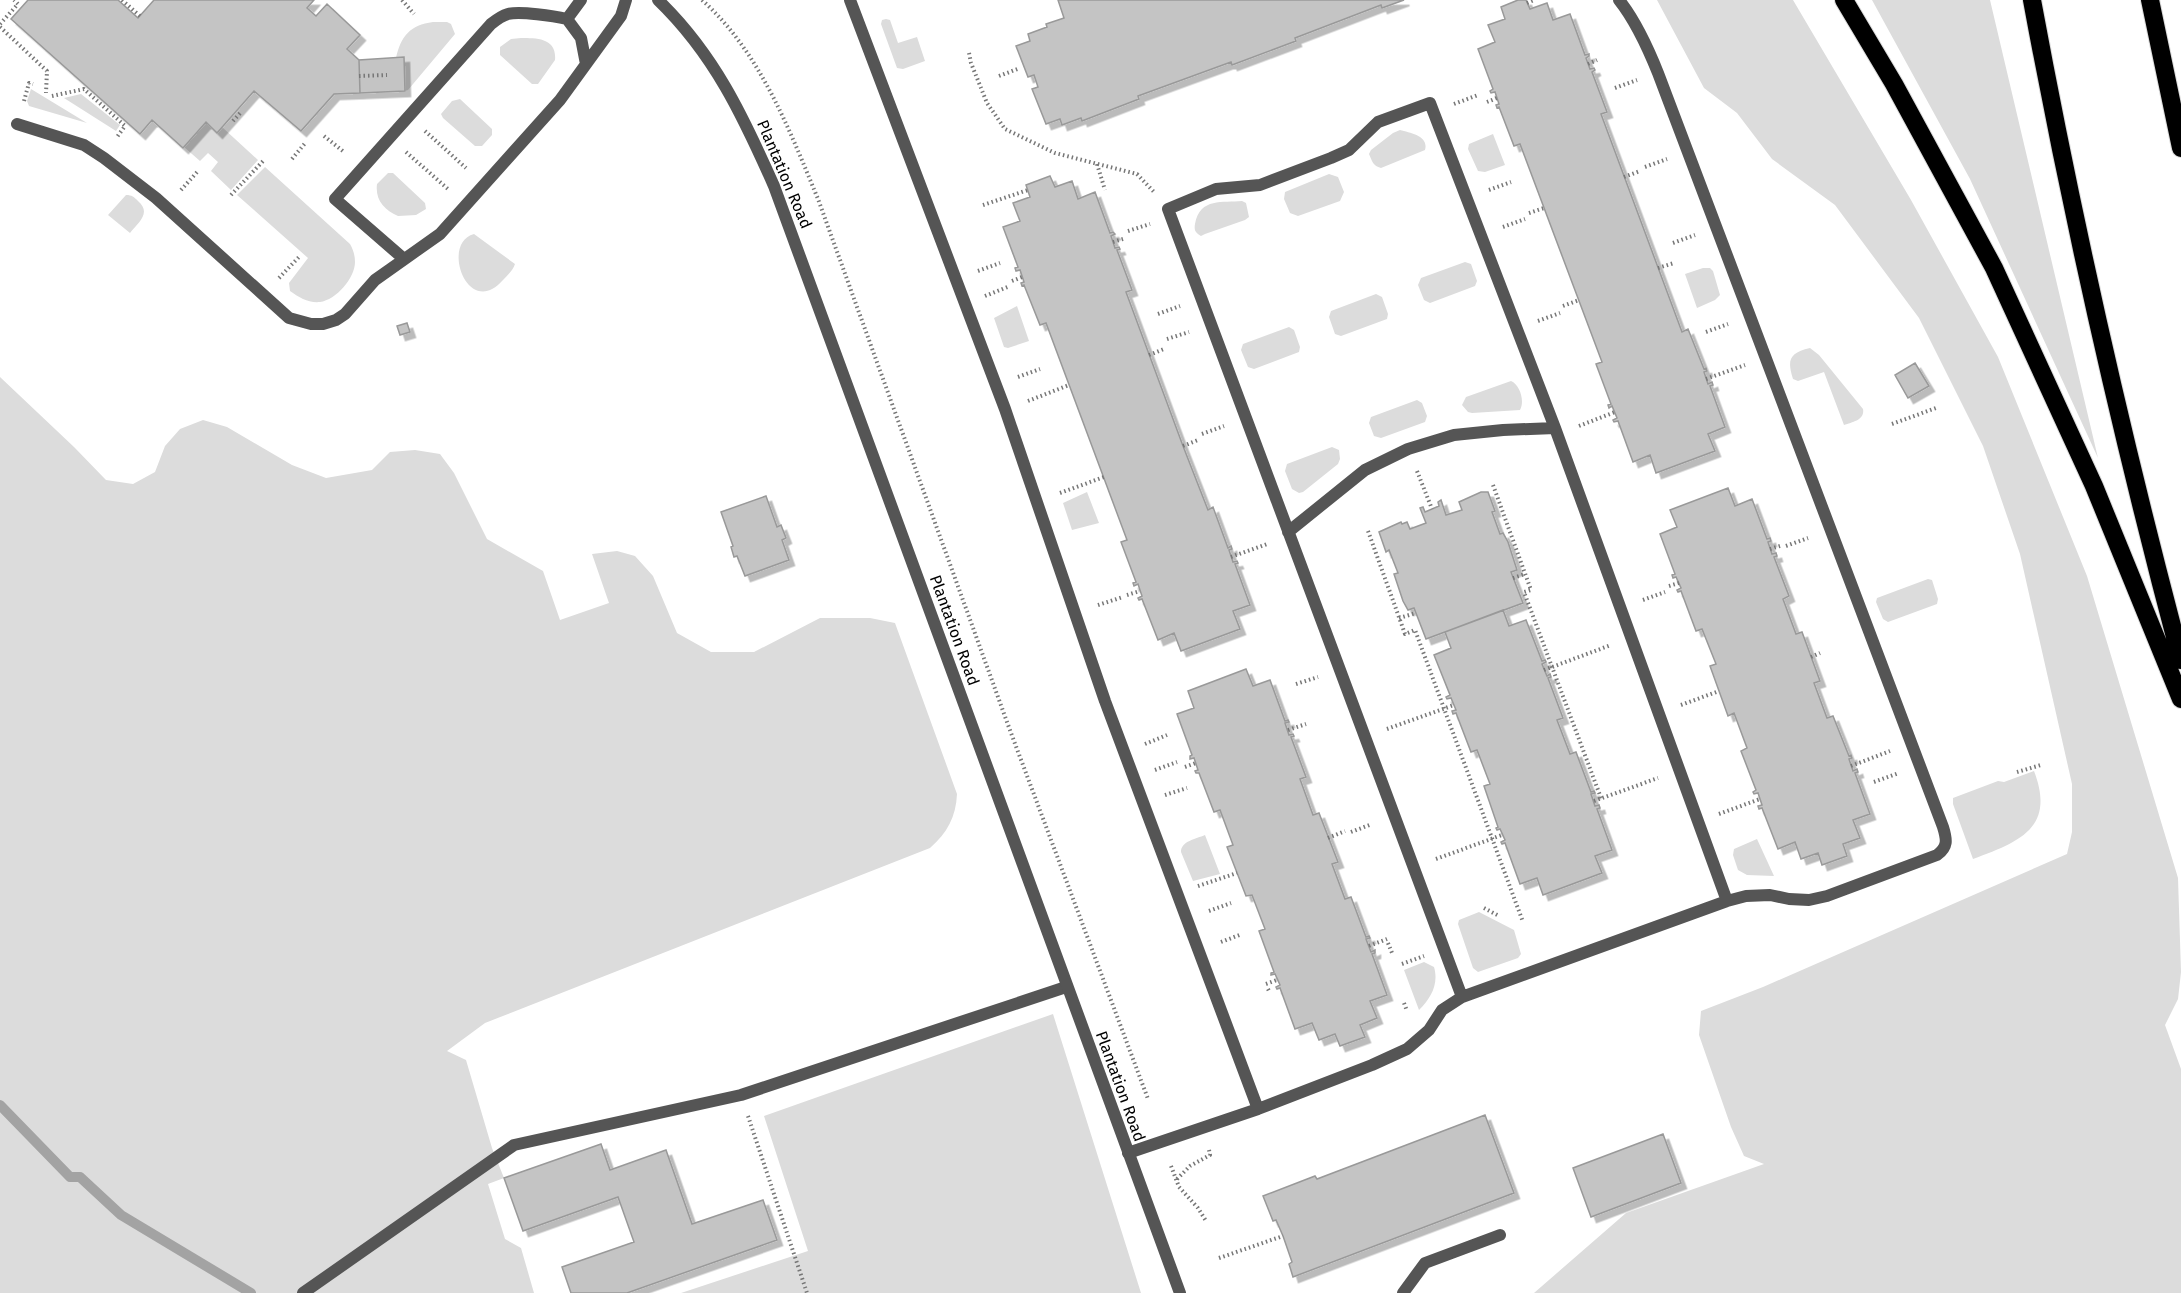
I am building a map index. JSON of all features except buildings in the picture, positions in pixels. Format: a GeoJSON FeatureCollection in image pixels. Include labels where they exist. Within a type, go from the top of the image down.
{"type":"FeatureCollection","features":[{"type":"Feature","properties":{"kind":"highway"},"geometry":{"type":"LineString","coordinates":[[1844,0],[1894,84],[1994,268],[2094,486],[2181,699]]}},
{"type":"Feature","properties":{"kind":"highway"},"geometry":{"type":"LineString","coordinates":[[2032,0],[2065,170],[2106,356],[2181,660]]}},
{"type":"Feature","properties":{"kind":"highway"},"geometry":{"type":"LineString","coordinates":[[2150,0],[2181,148]]}},
{"type":"Feature","properties":{"kind":"highway"},"geometry":{"type":"LineString","coordinates":[[2159,43],[2163,0]]}},
{"type":"Feature","properties":{"kind":"street"},"geometry":{"type":"LineString","coordinates":[[567,19],[581,0]]}},
{"type":"Feature","properties":{"kind":"street"},"geometry":{"type":"LineString","coordinates":[[16,124],[84,145],[104,158],[156,198],[289,318],[299,322],[323,324],[345,314],[375,280],[440,234],[560,100],[621,16],[626,0]]}},
{"type":"Feature","properties":{"kind":"street","name":"Plantation Road"},"geometry":{"type":"LineString","coordinates":[[658,0],[698,45],[731,93],[774,186],[1180,1293]]}},
{"type":"Feature","properties":{"kind":"street"},"geometry":{"type":"LineString","coordinates":[[850,0],[1009,420],[1105,701],[1258,1109]]}},
{"type":"Feature","properties":{"kind":"street"},"geometry":{"type":"LineString","coordinates":[[1128,1154],[1258,1109],[1407,1049],[1429,1030],[1442,1010],[1462,997],[1727,901],[1746,896],[1770,895],[1809,900],[1827,896],[1937,855],[1944,850],[1946,836],[1655,65],[1625,8],[1618,0]]}},
{"type":"Feature","properties":{"kind":"street"},"geometry":{"type":"LineString","coordinates":[[404,259],[335,199],[491,24],[509,14],[567,19],[581,38],[586,64]]}},
{"type":"Feature","properties":{"kind":"street"},"geometry":{"type":"LineString","coordinates":[[1462,997],[1168,209],[1216,189],[1260,185],[1331,158],[1349,150],[1378,122],[1430,103],[1555,428],[1727,901]]}},
{"type":"Feature","properties":{"kind":"street"},"geometry":{"type":"LineString","coordinates":[[1288,532],[1365,470],[1408,449],[1454,435],[1555,428]]}},
{"type":"Feature","properties":{"kind":"street"},"geometry":{"type":"LineString","coordinates":[[303,1293],[514,1145],[741,1095],[1066,987]]}},
{"type":"Feature","properties":{"kind":"street"},"geometry":{"type":"LineString","coordinates":[[1402,1293],[1425,1263],[1500,1235]]}},
{"type":"Feature","properties":{"kind":"path"},"geometry":{"type":"LineString","coordinates":[[14,0],[18,4],[0,25],[47,71],[46,93]]}},
{"type":"Feature","properties":{"kind":"path"},"geometry":{"type":"LineString","coordinates":[[122,0],[140,16]]}},
{"type":"Feature","properties":{"kind":"path"},"geometry":{"type":"LineString","coordinates":[[402,0],[414,14]]}},
{"type":"Feature","properties":{"kind":"path"},"geometry":{"type":"LineString","coordinates":[[702,0],[727,25],[767,84],[818,199],[1011,733],[1148,1099]]}},
{"type":"Feature","properties":{"kind":"path"},"geometry":{"type":"LineString","coordinates":[[1527,3],[1534,0]]}},
{"type":"Feature","properties":{"kind":"path"},"geometry":{"type":"LineString","coordinates":[[969,53],[987,103],[1005,129],[1055,153],[1137,174]]}},
{"type":"Feature","properties":{"kind":"path"},"geometry":{"type":"LineString","coordinates":[[1588,64],[1597,60]]}},
{"type":"Feature","properties":{"kind":"path"},"geometry":{"type":"LineString","coordinates":[[999,76],[1020,68]]}},
{"type":"Feature","properties":{"kind":"path"},"geometry":{"type":"LineString","coordinates":[[359,76],[387,75]]}},
{"type":"Feature","properties":{"kind":"path"},"geometry":{"type":"LineString","coordinates":[[24,100],[28,83],[33,84]]}},
{"type":"Feature","properties":{"kind":"path"},"geometry":{"type":"LineString","coordinates":[[52,96],[84,89],[125,126],[117,137]]}},
{"type":"Feature","properties":{"kind":"path"},"geometry":{"type":"LineString","coordinates":[[1450,105],[1478,95]]}},
{"type":"Feature","properties":{"kind":"path"},"geometry":{"type":"LineString","coordinates":[[1487,102],[1497,98]]}},
{"type":"Feature","properties":{"kind":"path"},"geometry":{"type":"LineString","coordinates":[[233,121],[242,111]]}},
{"type":"Feature","properties":{"kind":"path"},"geometry":{"type":"LineString","coordinates":[[409,117],[484,184]]}},
{"type":"Feature","properties":{"kind":"path"},"geometry":{"type":"LineString","coordinates":[[390,138],[466,205]]}},
{"type":"Feature","properties":{"kind":"path"},"geometry":{"type":"LineString","coordinates":[[292,159],[306,142]]}},
{"type":"Feature","properties":{"kind":"path"},"geometry":{"type":"LineString","coordinates":[[231,195],[264,160]]}},
{"type":"Feature","properties":{"kind":"path"},"geometry":{"type":"LineString","coordinates":[[1097,164],[1105,190]]}},
{"type":"Feature","properties":{"kind":"path"},"geometry":{"type":"LineString","coordinates":[[1624,177],[1640,171]]}},
{"type":"Feature","properties":{"kind":"path"},"geometry":{"type":"LineString","coordinates":[[983,205],[1028,190]]}},
{"type":"Feature","properties":{"kind":"path"},"geometry":{"type":"LineString","coordinates":[[1529,213],[1544,208]]}},
{"type":"Feature","properties":{"kind":"path"},"geometry":{"type":"LineString","coordinates":[[1113,242],[1123,238]]}},
{"type":"Feature","properties":{"kind":"path"},"geometry":{"type":"LineString","coordinates":[[1659,268],[1674,263]]}},
{"type":"Feature","properties":{"kind":"path"},"geometry":{"type":"LineString","coordinates":[[1012,280],[1022,276]]}},
{"type":"Feature","properties":{"kind":"path"},"geometry":{"type":"LineString","coordinates":[[1563,306],[1579,300]]}},
{"type":"Feature","properties":{"kind":"path"},"geometry":{"type":"LineString","coordinates":[[1149,355],[1164,349]]}},
{"type":"Feature","properties":{"kind":"path"},"geometry":{"type":"LineString","coordinates":[[1706,379],[1747,364]]}},
{"type":"Feature","properties":{"kind":"path"},"geometry":{"type":"LineString","coordinates":[[1049,393],[1069,385]]}},
{"type":"Feature","properties":{"kind":"path"},"geometry":{"type":"LineString","coordinates":[[1892,424],[1936,408]]}},
{"type":"Feature","properties":{"kind":"path"},"geometry":{"type":"LineString","coordinates":[[1572,428],[1615,412]]}},
{"type":"Feature","properties":{"kind":"path"},"geometry":{"type":"LineString","coordinates":[[1183,446],[1198,440]]}},
{"type":"Feature","properties":{"kind":"path"},"geometry":{"type":"LineString","coordinates":[[1084,484],[1104,477]]}},
{"type":"Feature","properties":{"kind":"path"},"geometry":{"type":"LineString","coordinates":[[1493,485],[1531,590],[1524,592],[1601,798]]}},
{"type":"Feature","properties":{"kind":"path"},"geometry":{"type":"LineString","coordinates":[[1426,494],[1432,509]]}},
{"type":"Feature","properties":{"kind":"path"},"geometry":{"type":"LineString","coordinates":[[1368,531],[1405,634],[1415,630],[1523,922]]}},
{"type":"Feature","properties":{"kind":"path"},"geometry":{"type":"LineString","coordinates":[[1232,557],[1276,541]]}},
{"type":"Feature","properties":{"kind":"path"},"geometry":{"type":"LineString","coordinates":[[1770,549],[1780,546]]}},
{"type":"Feature","properties":{"kind":"path"},"geometry":{"type":"LineString","coordinates":[[1513,578],[1525,574]]}},
{"type":"Feature","properties":{"kind":"path"},"geometry":{"type":"LineString","coordinates":[[1669,586],[1679,583]]}},
{"type":"Feature","properties":{"kind":"path"},"geometry":{"type":"LineString","coordinates":[[1127,595],[1140,591]]}},
{"type":"Feature","properties":{"kind":"path"},"geometry":{"type":"LineString","coordinates":[[1399,618],[1416,613]]}},
{"type":"Feature","properties":{"kind":"path"},"geometry":{"type":"LineString","coordinates":[[1544,670],[1588,653]]}},
{"type":"Feature","properties":{"kind":"path"},"geometry":{"type":"LineString","coordinates":[[1811,657],[1820,653]]}},
{"type":"Feature","properties":{"kind":"path"},"geometry":{"type":"LineString","coordinates":[[1704,697],[1719,691]]}},
{"type":"Feature","properties":{"kind":"path"},"geometry":{"type":"LineString","coordinates":[[1409,721],[1454,705]]}},
{"type":"Feature","properties":{"kind":"path"},"geometry":{"type":"LineString","coordinates":[[1288,730],[1306,724]]}},
{"type":"Feature","properties":{"kind":"path"},"geometry":{"type":"LineString","coordinates":[[1851,766],[1866,760]]}},
{"type":"Feature","properties":{"kind":"path"},"geometry":{"type":"LineString","coordinates":[[1185,767],[1196,763]]}},
{"type":"Feature","properties":{"kind":"path"},"geometry":{"type":"LineString","coordinates":[[2016,772],[2041,765]]}},
{"type":"Feature","properties":{"kind":"path"},"geometry":{"type":"LineString","coordinates":[[1594,801],[1638,785]]}},
{"type":"Feature","properties":{"kind":"path"},"geometry":{"type":"LineString","coordinates":[[1744,805],[1760,799]]}},
{"type":"Feature","properties":{"kind":"path"},"geometry":{"type":"LineString","coordinates":[[1328,838],[1345,831]]}},
{"type":"Feature","properties":{"kind":"path"},"geometry":{"type":"LineString","coordinates":[[1457,852],[1503,835]]}},
{"type":"Feature","properties":{"kind":"path"},"geometry":{"type":"LineString","coordinates":[[1221,878],[1237,873]]}},
{"type":"Feature","properties":{"kind":"path"},"geometry":{"type":"LineString","coordinates":[[1484,908],[1499,916]]}},
{"type":"Feature","properties":{"kind":"path"},"geometry":{"type":"LineString","coordinates":[[1369,946],[1387,941],[1392,953]]}},
{"type":"Feature","properties":{"kind":"path"},"geometry":{"type":"LineString","coordinates":[[1266,984],[1277,980]]}},
{"type":"Feature","properties":{"kind":"path"},"geometry":{"type":"LineString","coordinates":[[1404,1003],[1407,1011]]}},
{"type":"Feature","properties":{"kind":"path"},"geometry":{"type":"LineString","coordinates":[[741,1095],[807,1293]]}},
{"type":"Feature","properties":{"kind":"path"},"geometry":{"type":"LineString","coordinates":[[1177,1179],[1190,1166],[1210,1155]]}},
{"type":"Feature","properties":{"kind":"path"},"geometry":{"type":"LineString","coordinates":[[1171,1166],[1179,1187],[1198,1208],[1206,1221]]}},
{"type":"Feature","properties":{"kind":"path"},"geometry":{"type":"LineString","coordinates":[[1220,1258],[1282,1236]]}},
{"type":"Feature","properties":{"kind":"shaded area"},"geometry":{"type":"Polygon","coordinates":[[[1657,0],[1793,0],[1911,200],[1998,357],[2087,576],[2178,878],[2181,972],[2178,999],[2165,1025],[2181,1069],[2181,1293],[1534,1293],[1626,1213],[1764,1164],[1744,1156],[1731,1127],[1699,1035],[1701,1011],[1763,987],[2067,854],[2072,832],[2072,784],[2020,554],[1983,446],[1919,318],[1835,205],[1772,159],[1737,113],[1704,88],[1657,0]]]}},
{"type":"Feature","properties":{"kind":"shaded area"},"geometry":{"type":"Polygon","coordinates":[[[1872,0],[1990,0],[2098,458],[1970,179],[1872,0]]]}},
{"type":"Feature","properties":{"kind":"shaded area"},"geometry":{"type":"Polygon","coordinates":[[[882,20],[890,20],[898,43],[917,37],[925,61],[903,69],[897,68],[881,24],[882,20]]]}},
{"type":"Feature","properties":{"kind":"shaded area"},"geometry":{"type":"Polygon","coordinates":[[[433,22],[451,24],[455,34],[408,90],[401,92],[405,90],[404,58],[396,58],[401,44],[413,29],[433,22]]]}},
{"type":"Feature","properties":{"kind":"shaded area"},"geometry":{"type":"Polygon","coordinates":[[[511,39],[539,39],[553,47],[555,60],[538,84],[532,84],[500,55],[500,47],[511,39]]]}},
{"type":"Feature","properties":{"kind":"shaded area"},"geometry":{"type":"Polygon","coordinates":[[[31,89],[87,123],[29,106],[27,101],[31,89]]]}},
{"type":"Feature","properties":{"kind":"shaded area"},"geometry":{"type":"Polygon","coordinates":[[[81,94],[120,125],[116,131],[64,98],[81,94]]]}},
{"type":"Feature","properties":{"kind":"shaded area"},"geometry":{"type":"Polygon","coordinates":[[[460,99],[492,129],[492,135],[482,146],[475,146],[441,114],[452,101],[460,99]]]}},
{"type":"Feature","properties":{"kind":"shaded area"},"geometry":{"type":"Polygon","coordinates":[[[206,122],[217,132],[222,127],[258,160],[231,190],[211,171],[218,162],[208,153],[200,161],[184,147],[206,122]]]}},
{"type":"Feature","properties":{"kind":"shaded area"},"geometry":{"type":"Polygon","coordinates":[[[1400,130],[1422,138],[1426,145],[1425,150],[1381,168],[1376,166],[1369,154],[1371,150],[1400,130]]]}},
{"type":"Feature","properties":{"kind":"shaded area"},"geometry":{"type":"Polygon","coordinates":[[[1493,134],[1505,165],[1485,172],[1478,171],[1468,149],[1469,144],[1493,134]]]}},
{"type":"Feature","properties":{"kind":"shaded area"},"geometry":{"type":"Polygon","coordinates":[[[265,167],[352,248],[355,262],[352,275],[338,293],[326,300],[308,301],[290,291],[289,283],[308,258],[237,195],[265,167]]]}},
{"type":"Feature","properties":{"kind":"shaded area"},"geometry":{"type":"Polygon","coordinates":[[[388,173],[393,173],[425,203],[426,209],[416,215],[398,216],[389,211],[377,195],[377,184],[388,173]]]}},
{"type":"Feature","properties":{"kind":"shaded area"},"geometry":{"type":"Polygon","coordinates":[[[1329,174],[1338,177],[1344,192],[1340,201],[1298,216],[1290,213],[1284,199],[1285,192],[1329,174]]]}},
{"type":"Feature","properties":{"kind":"shaded area"},"geometry":{"type":"Polygon","coordinates":[[[126,195],[135,198],[144,210],[140,222],[130,233],[108,215],[126,195]]]}},
{"type":"Feature","properties":{"kind":"shaded area"},"geometry":{"type":"Polygon","coordinates":[[[1242,201],[1246,203],[1249,217],[1245,220],[1201,236],[1196,232],[1198,215],[1207,205],[1242,201]]]}},
{"type":"Feature","properties":{"kind":"shaded area"},"geometry":{"type":"Polygon","coordinates":[[[474,234],[515,264],[507,276],[490,290],[479,291],[469,285],[459,263],[459,251],[464,240],[474,234]]]}},
{"type":"Feature","properties":{"kind":"shaded area"},"geometry":{"type":"Polygon","coordinates":[[[1465,262],[1471,264],[1477,281],[1475,286],[1430,303],[1424,300],[1418,285],[1421,278],[1465,262]]]}},
{"type":"Feature","properties":{"kind":"shaded area"},"geometry":{"type":"Polygon","coordinates":[[[1710,268],[1713,271],[1720,295],[1715,300],[1697,308],[1685,274],[1710,268]]]}},
{"type":"Feature","properties":{"kind":"shaded area"},"geometry":{"type":"Polygon","coordinates":[[[1376,294],[1382,297],[1388,314],[1387,319],[1341,336],[1335,334],[1329,317],[1331,311],[1376,294]]]}},
{"type":"Feature","properties":{"kind":"shaded area"},"geometry":{"type":"Polygon","coordinates":[[[1017,306],[1029,341],[1008,348],[1004,347],[994,318],[1017,306]]]}},
{"type":"Feature","properties":{"kind":"shaded area"},"geometry":{"type":"Polygon","coordinates":[[[1289,327],[1294,330],[1300,347],[1299,352],[1254,369],[1248,367],[1241,350],[1243,344],[1289,327]]]}},
{"type":"Feature","properties":{"kind":"shaded area"},"geometry":{"type":"Polygon","coordinates":[[[1810,348],[1819,355],[1863,409],[1862,416],[1858,420],[1844,425],[1824,372],[1798,381],[1793,379],[1790,367],[1791,358],[1798,352],[1810,348]]]}},
{"type":"Feature","properties":{"kind":"shaded area"},"geometry":{"type":"Polygon","coordinates":[[[0,377],[106,480],[133,484],[155,472],[165,446],[180,429],[203,420],[227,427],[292,465],[326,478],[372,470],[390,452],[415,450],[440,454],[454,473],[487,539],[543,571],[560,620],[609,603],[592,554],[617,551],[635,556],[653,576],[677,633],[711,652],[754,652],[820,618],[870,618],[895,623],[957,794],[952,817],[946,830],[930,848],[485,1023],[447,1051],[466,1060],[492,1148],[504,1178],[488,1184],[505,1239],[521,1248],[534,1293],[0,1293],[0,377]]]}},
{"type":"Feature","properties":{"kind":"shaded area"},"geometry":{"type":"Polygon","coordinates":[[[1511,381],[1521,394],[1520,410],[1472,413],[1462,405],[1466,397],[1511,381]]]}},
{"type":"Feature","properties":{"kind":"shaded area"},"geometry":{"type":"Polygon","coordinates":[[[1417,400],[1422,403],[1427,416],[1425,422],[1381,438],[1374,436],[1369,423],[1371,417],[1417,400]]]}},
{"type":"Feature","properties":{"kind":"shaded area"},"geometry":{"type":"Polygon","coordinates":[[[1332,447],[1339,450],[1338,464],[1303,492],[1299,493],[1292,489],[1285,471],[1287,464],[1332,447]]]}},
{"type":"Feature","properties":{"kind":"shaded area"},"geometry":{"type":"Polygon","coordinates":[[[1087,492],[1099,523],[1072,530],[1063,503],[1087,492]]]}},
{"type":"Feature","properties":{"kind":"shaded area"},"geometry":{"type":"Polygon","coordinates":[[[1928,579],[1932,580],[1938,599],[1937,604],[1888,622],[1883,619],[1876,602],[1877,598],[1928,579]]]}},
{"type":"Feature","properties":{"kind":"shaded area"},"geometry":{"type":"Polygon","coordinates":[[[2034,771],[2040,790],[2040,806],[2029,830],[2005,846],[1973,859],[1953,804],[1953,798],[1998,781],[2004,782],[2034,771]]]}},
{"type":"Feature","properties":{"kind":"shaded area"},"geometry":{"type":"Polygon","coordinates":[[[1205,835],[1220,874],[1193,881],[1181,852],[1182,848],[1190,841],[1205,835]]]}},
{"type":"Feature","properties":{"kind":"shaded area"},"geometry":{"type":"Polygon","coordinates":[[[1757,839],[1774,876],[1747,875],[1738,870],[1733,855],[1734,849],[1757,839]]]}},
{"type":"Feature","properties":{"kind":"shaded area"},"geometry":{"type":"Polygon","coordinates":[[[1479,912],[1514,930],[1521,954],[1518,958],[1478,972],[1473,968],[1458,924],[1459,920],[1479,912]]]}},
{"type":"Feature","properties":{"kind":"shaded area"},"geometry":{"type":"Polygon","coordinates":[[[1424,962],[1434,967],[1435,985],[1427,1001],[1419,1010],[1404,970],[1424,962]]]}},
{"type":"Feature","properties":{"kind":"shaded area"},"geometry":{"type":"Polygon","coordinates":[[[1053,1014],[1141,1293],[681,1293],[808,1251],[764,1116],[1053,1014]]]}},
{"type":"Feature","properties":{"kind":"waterway"},"geometry":{"type":"LineString","coordinates":[[0,1105],[70,1177],[80,1177],[121,1215],[251,1293]]}}]}
